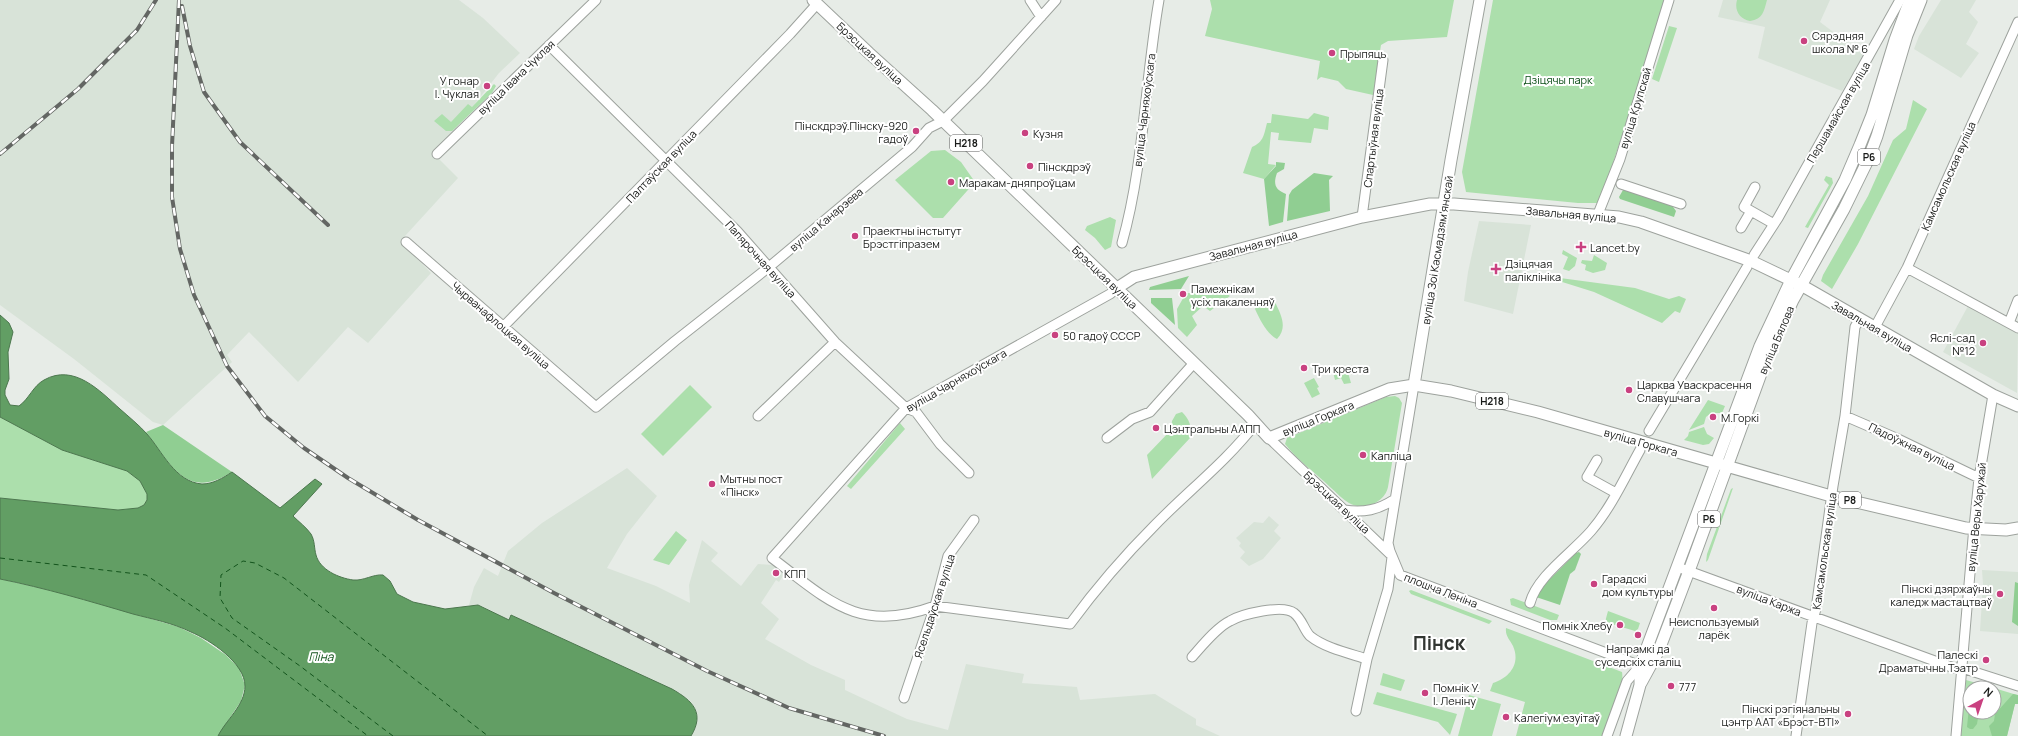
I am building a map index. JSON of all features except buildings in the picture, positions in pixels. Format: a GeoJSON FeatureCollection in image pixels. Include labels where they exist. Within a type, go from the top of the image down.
{"type":"FeatureCollection","features":[{"type":"Feature","properties":{"kind":"main road","name":"вуліца Зоі Касмадзямʼянскай"},"geometry":{"type":"LineString","coordinates":[[1414,385],[1445,204],[1451,160],[1480,0]]}},
{"type":"Feature","properties":{"kind":"main road","name":"вуліца Бялова"},"geometry":{"type":"LineString","coordinates":[[1626,736],[1644,668],[1678,567],[1767,357],[1796,282],[1845,180],[1860,145],[1872,115],[1895,40],[1910,0]]}},
{"type":"Feature","properties":{"kind":"main road","name":"вуліца Бялова"},"geometry":{"type":"LineString","coordinates":[[1796,282],[1844,209],[1868,160],[1877,136],[1907,35],[1921,0]]}},
{"type":"Feature","properties":{"kind":"main road","name":"Брэсцкая вуліца"},"geometry":{"type":"LineString","coordinates":[[815,2],[943,121],[1117,288],[1256,423],[1269,438]]}},
{"type":"Feature","properties":{"kind":"main road","name":"Завальная вуліца"},"geometry":{"type":"LineString","coordinates":[[1117,288],[1134,277],[1362,217],[1430,204],[1598,214],[1647,224],[1751,260],[1796,282],[1993,395],[2018,406]]}},
{"type":"Feature","properties":{"kind":"main road","name":"вуліца Горкага"},"geometry":{"type":"LineString","coordinates":[[1269,438],[1389,389],[1414,385],[1451,391],[1538,412],[1831,496],[1974,529],[2006,530],[2018,528]]}},
{"type":"Feature","properties":{"kind":"main road","name":"вуліца Бялова"},"geometry":{"type":"LineString","coordinates":[[1644,668],[1659,650],[1689,571],[1722,465]]}},
{"type":"Feature","properties":{"kind":"street","name":"вуліца Івана Чуклая"},"geometry":{"type":"LineString","coordinates":[[437,154],[596,0]]}},
{"type":"Feature","properties":{"kind":"street"},"geometry":{"type":"LineString","coordinates":[[1030,0],[1041,17]]}},
{"type":"Feature","properties":{"kind":"street","name":"вуліца Канарэева"},"geometry":{"type":"LineString","coordinates":[[596,407],[675,341],[769,267],[912,147],[928,128],[943,121],[983,82],[1056,0]]}},
{"type":"Feature","properties":{"kind":"street","name":"вуліца Чарняхоўскага"},"geometry":{"type":"LineString","coordinates":[[1122,243],[1141,143],[1152,39],[1159,0]]}},
{"type":"Feature","properties":{"kind":"street","name":"вуліца Крупскай"},"geometry":{"type":"LineString","coordinates":[[1598,214],[1620,159],[1669,0]]}},
{"type":"Feature","properties":{"kind":"street","name":"Першамайская вуліца"},"geometry":{"type":"LineString","coordinates":[[1754,255],[1774,224],[1900,0]]}},
{"type":"Feature","properties":{"kind":"street","name":"Палтаўская вуліца"},"geometry":{"type":"LineString","coordinates":[[503,328],[790,34],[815,2]]}},
{"type":"Feature","properties":{"kind":"street","name":"Камсамольская вуліца"},"geometry":{"type":"LineString","coordinates":[[1875,327],[1907,268],[2018,22]]}},
{"type":"Feature","properties":{"kind":"street","name":"Папярочная вуліца"},"geometry":{"type":"LineString","coordinates":[[549,45],[737,231],[835,342],[906,408],[916,412],[940,444],[969,473]]}},
{"type":"Feature","properties":{"kind":"street","name":"Спартыўная вуліца"},"geometry":{"type":"LineString","coordinates":[[1362,217],[1383,60]]}},
{"type":"Feature","properties":{"kind":"street"},"geometry":{"type":"LineString","coordinates":[[1621,184],[1681,204]]}},
{"type":"Feature","properties":{"kind":"street"},"geometry":{"type":"LineString","coordinates":[[1755,187],[1744,207],[1774,224]]}},
{"type":"Feature","properties":{"kind":"street"},"geometry":{"type":"LineString","coordinates":[[1741,228],[1751,211]]}},
{"type":"Feature","properties":{"kind":"street","name":"Чырванафлоцкая вуліца"},"geometry":{"type":"LineString","coordinates":[[406,242],[503,328],[596,407]]}},
{"type":"Feature","properties":{"kind":"street"},"geometry":{"type":"LineString","coordinates":[[1649,431],[1747,267]]}},
{"type":"Feature","properties":{"kind":"street"},"geometry":{"type":"LineString","coordinates":[[1907,268],[2018,328]]}},
{"type":"Feature","properties":{"kind":"street","name":"вуліца Чарняхоўскага"},"geometry":{"type":"LineString","coordinates":[[935,606],[878,617],[857,613],[833,603],[772,558],[906,408],[1110,294],[1117,288]]}},
{"type":"Feature","properties":{"kind":"street"},"geometry":{"type":"LineString","coordinates":[[2009,323],[2018,300]]}},
{"type":"Feature","properties":{"kind":"street","name":"Камсамольская вуліца"},"geometry":{"type":"LineString","coordinates":[[1796,736],[1831,496],[1845,416],[1854,327],[1860,318]]}},
{"type":"Feature","properties":{"kind":"street"},"geometry":{"type":"LineString","coordinates":[[758,416],[835,342]]}},
{"type":"Feature","properties":{"kind":"street"},"geometry":{"type":"LineString","coordinates":[[1107,438],[1132,419],[1150,412],[1194,363]]}},
{"type":"Feature","properties":{"kind":"street","name":"вуліца Зоі Касмадзямʼянскай"},"geometry":{"type":"LineString","coordinates":[[1392,557],[1388,543],[1414,385]]}},
{"type":"Feature","properties":{"kind":"street","name":"вуліца Веры Харужай"},"geometry":{"type":"LineString","coordinates":[[1956,736],[1979,478],[1993,395]]}},
{"type":"Feature","properties":{"kind":"street","name":"Падоўжная вуліца"},"geometry":{"type":"LineString","coordinates":[[1845,416],[1896,438],[1979,478]]}},
{"type":"Feature","properties":{"kind":"street"},"geometry":{"type":"LineString","coordinates":[[935,606],[1070,624],[1087,602],[1154,525],[1228,455],[1256,423]]}},
{"type":"Feature","properties":{"kind":"street","name":"Брэсцкая вуліца"},"geometry":{"type":"LineString","coordinates":[[1269,438],[1392,557]]}},
{"type":"Feature","properties":{"kind":"street"},"geometry":{"type":"LineString","coordinates":[[1530,602],[1531,596],[1544,579],[1591,531],[1616,493],[1640,450]]}},
{"type":"Feature","properties":{"kind":"street"},"geometry":{"type":"LineString","coordinates":[[1597,460],[1587,477],[1616,493]]}},
{"type":"Feature","properties":{"kind":"street"},"geometry":{"type":"LineString","coordinates":[[1344,510],[1355,512],[1374,510],[1395,499]]}},
{"type":"Feature","properties":{"kind":"street","name":"Ясельдаўская вуліца"},"geometry":{"type":"LineString","coordinates":[[904,698],[935,606],[948,556],[974,520]]}},
{"type":"Feature","properties":{"kind":"street","name":"плошча Леніна"},"geometry":{"type":"LineString","coordinates":[[1356,711],[1367,659],[1388,589],[1392,557]]}},
{"type":"Feature","properties":{"kind":"street","name":"плошча Леніна"},"geometry":{"type":"LineString","coordinates":[[1392,557],[1400,575],[1644,668]]}},
{"type":"Feature","properties":{"kind":"street","name":"вуліца Каржа"},"geometry":{"type":"LineString","coordinates":[[1678,567],[1954,668],[1962,668],[2018,686]]}},
{"type":"Feature","properties":{"kind":"street"},"geometry":{"type":"LineString","coordinates":[[1192,657],[1229,621],[1254,613],[1281,609],[1294,612],[1309,635],[1333,648],[1367,659]]}},
{"type":"Feature","properties":{"kind":"street","name":"вуліца Бялова"},"geometry":{"type":"LineString","coordinates":[[1607,736],[1627,681],[1644,668]]}},
{"type":"Feature","properties":{"kind":"shaded area"},"geometry":{"type":"Polygon","coordinates":[[[0,0],[459,0],[483,18],[520,53],[499,73],[435,155],[458,178],[405,236],[402,243],[431,273],[368,343],[348,327],[298,382],[249,332],[227,355],[232,362],[163,425],[153,422],[74,359],[0,305],[0,0]]]}},
{"type":"Feature","properties":{"kind":"shaded area","name":"Сярэдняя школа № 6"},"geometry":{"type":"Polygon","coordinates":[[[1723,0],[1830,0],[1820,22],[1864,55],[1842,91],[1758,58],[1765,27],[1718,17],[1723,0]]]}},
{"type":"Feature","properties":{"kind":"shaded area"},"geometry":{"type":"Polygon","coordinates":[[[1941,0],[1976,0],[1969,12],[1978,22],[1966,44],[1979,53],[1961,78],[1914,49],[1919,36],[1941,0]]]}},
{"type":"Feature","properties":{"kind":"shaded area"},"geometry":{"type":"Polygon","coordinates":[[[1276,162],[1285,163],[1284,169],[1277,173],[1275,180],[1279,191],[1286,194],[1283,222],[1269,226],[1264,179],[1276,166],[1276,162]]]}},
{"type":"Feature","properties":{"kind":"shaded area"},"geometry":{"type":"Polygon","coordinates":[[[1314,173],[1333,176],[1329,180],[1330,211],[1287,221],[1289,195],[1292,190],[1314,173]]]}},
{"type":"Feature","properties":{"kind":"shaded area"},"geometry":{"type":"Polygon","coordinates":[[[1626,189],[1671,204],[1676,211],[1674,217],[1620,199],[1619,197],[1623,190],[1626,189]]]}},
{"type":"Feature","properties":{"kind":"shaded area","name":"Дзіцячая паліклініка"},"geometry":{"type":"Polygon","coordinates":[[[1479,221],[1531,225],[1513,314],[1464,301],[1468,272],[1479,221]]]}},
{"type":"Feature","properties":{"kind":"shaded area"},"geometry":{"type":"Polygon","coordinates":[[[1189,276],[1181,289],[1149,290],[1150,287],[1189,276]]]}},
{"type":"Feature","properties":{"kind":"shaded area"},"geometry":{"type":"Polygon","coordinates":[[[1151,298],[1172,298],[1175,325],[1151,303],[1151,298]]]}},
{"type":"Feature","properties":{"kind":"shaded area","name":"Яслі-сад №12"},"geometry":{"type":"Polygon","coordinates":[[[1968,306],[2018,333],[2017,393],[1943,352],[1968,306]]]}},
{"type":"Feature","properties":{"kind":"shaded area"},"geometry":{"type":"Polygon","coordinates":[[[163,425],[232,472],[216,480],[203,483],[191,481],[181,475],[172,467],[146,432],[163,425]]]}},
{"type":"Feature","properties":{"kind":"shaded area"},"geometry":{"type":"Polygon","coordinates":[[[627,468],[657,496],[627,534],[607,568],[656,586],[690,603],[689,585],[702,540],[718,553],[711,561],[741,586],[758,564],[773,565],[785,573],[779,582],[776,580],[761,603],[779,619],[765,639],[811,665],[845,680],[845,690],[907,719],[948,730],[966,664],[1024,674],[1022,683],[1077,687],[1080,700],[1155,694],[1196,719],[1196,725],[1220,736],[691,736],[696,727],[696,711],[693,705],[680,693],[512,615],[509,620],[482,606],[469,605],[474,587],[484,568],[498,576],[508,551],[542,523],[627,468]]]}},
{"type":"Feature","properties":{"kind":"shaded area"},"geometry":{"type":"Polygon","coordinates":[[[1269,516],[1279,525],[1274,531],[1281,538],[1263,559],[1249,566],[1240,558],[1245,552],[1239,546],[1241,543],[1236,538],[1254,522],[1263,523],[1269,516]]]}},
{"type":"Feature","properties":{"kind":"shaded area"},"geometry":{"type":"Polygon","coordinates":[[[1579,552],[1581,554],[1575,570],[1570,574],[1560,605],[1536,597],[1535,594],[1576,553],[1579,552]]]}},
{"type":"Feature","properties":{"kind":"shaded area","name":"Пінскі дзяржаўны каледж мастацтваў"},"geometry":{"type":"Polygon","coordinates":[[[1982,570],[2018,572],[2018,634],[1980,631],[1983,584],[1982,570]]]}},
{"type":"Feature","properties":{"kind":"shaded area"},"geometry":{"type":"Polygon","coordinates":[[[0,579],[62,593],[179,627],[201,638],[226,655],[239,668],[245,685],[241,701],[218,736],[0,736],[0,579]]]}},
{"type":"Feature","properties":{"kind":"shaded area"},"geometry":{"type":"Polygon","coordinates":[[[2015,582],[2018,583],[2018,626],[2012,622],[2015,582]]]}},
{"type":"Feature","properties":{"kind":"shaded area"},"geometry":{"type":"Polygon","coordinates":[[[2013,694],[2018,695],[2018,704],[2015,704],[2007,736],[1992,736],[1989,726],[1994,720],[2002,720],[2002,706],[2013,694]]]}},
{"type":"Feature","properties":{"kind":"shaded area"},"geometry":{"type":"Polygon","coordinates":[[[1968,720],[1978,720],[1977,724],[1973,729],[1967,727],[1968,720]]]}},
{"type":"Feature","properties":{"kind":"green space","name":"Прыпяць"},"geometry":{"type":"Polygon","coordinates":[[[1210,0],[1454,0],[1447,37],[1388,41],[1381,45],[1373,95],[1346,89],[1338,81],[1321,77],[1317,80],[1320,61],[1205,36],[1212,9],[1210,0]]]}},
{"type":"Feature","properties":{"kind":"green space","name":"Дзіцячы парк"},"geometry":{"type":"Polygon","coordinates":[[[1493,0],[1666,0],[1600,203],[1578,203],[1466,192],[1462,172],[1493,0]]]}},
{"type":"Feature","properties":{"kind":"green space"},"geometry":{"type":"Polygon","coordinates":[[[1737,0],[1767,0],[1762,14],[1758,18],[1750,21],[1743,18],[1737,11],[1737,0]]]}},
{"type":"Feature","properties":{"kind":"green space"},"geometry":{"type":"Polygon","coordinates":[[[1669,26],[1677,28],[1659,82],[1652,79],[1669,26]]]}},
{"type":"Feature","properties":{"kind":"green space"},"geometry":{"type":"Polygon","coordinates":[[[494,84],[496,86],[492,93],[452,131],[446,131],[434,121],[442,114],[451,122],[468,104],[472,107],[494,84]]]}},
{"type":"Feature","properties":{"kind":"green space"},"geometry":{"type":"Polygon","coordinates":[[[1885,93],[1869,146],[1848,191],[1807,265],[1804,265],[1846,190],[1860,159],[1885,93]]]}},
{"type":"Feature","properties":{"kind":"green space"},"geometry":{"type":"Polygon","coordinates":[[[1913,100],[1927,109],[1858,244],[1832,289],[1821,281],[1823,275],[1868,196],[1893,140],[1906,129],[1913,100]]]}},
{"type":"Feature","properties":{"kind":"green space"},"geometry":{"type":"Polygon","coordinates":[[[1314,113],[1329,117],[1328,130],[1314,128],[1311,143],[1278,140],[1279,133],[1271,132],[1268,164],[1276,165],[1264,179],[1243,173],[1252,147],[1261,140],[1267,123],[1271,123],[1272,114],[1308,119],[1314,113]]]}},
{"type":"Feature","properties":{"kind":"green space"},"geometry":{"type":"Polygon","coordinates":[[[945,150],[961,162],[975,182],[943,218],[933,218],[895,180],[931,151],[945,150]]]}},
{"type":"Feature","properties":{"kind":"green space"},"geometry":{"type":"Polygon","coordinates":[[[1826,176],[1832,178],[1833,183],[1808,228],[1805,227],[1829,185],[1824,180],[1826,176]]]}},
{"type":"Feature","properties":{"kind":"green space"},"geometry":{"type":"Polygon","coordinates":[[[1110,217],[1116,220],[1111,247],[1105,250],[1095,238],[1085,230],[1087,226],[1110,217]]]}},
{"type":"Feature","properties":{"kind":"green space"},"geometry":{"type":"Polygon","coordinates":[[[1563,250],[1577,258],[1575,266],[1569,271],[1563,269],[1568,257],[1562,254],[1563,250]]]}},
{"type":"Feature","properties":{"kind":"green space"},"geometry":{"type":"Polygon","coordinates":[[[1594,255],[1607,263],[1605,270],[1593,273],[1585,270],[1586,265],[1581,263],[1582,260],[1592,261],[1594,255]]]}},
{"type":"Feature","properties":{"kind":"green space"},"geometry":{"type":"Polygon","coordinates":[[[1560,278],[1635,288],[1669,299],[1679,296],[1686,299],[1680,313],[1675,311],[1662,323],[1594,292],[1559,281],[1560,278]]]}},
{"type":"Feature","properties":{"kind":"green space"},"geometry":{"type":"Polygon","coordinates":[[[1186,293],[1227,294],[1230,296],[1210,311],[1203,306],[1192,316],[1197,325],[1187,337],[1178,328],[1177,309],[1186,293]]]}},
{"type":"Feature","properties":{"kind":"green space"},"geometry":{"type":"Polygon","coordinates":[[[1258,302],[1266,304],[1275,302],[1283,325],[1277,339],[1267,330],[1259,318],[1255,309],[1258,302]]]}},
{"type":"Feature","properties":{"kind":"green space"},"geometry":{"type":"Polygon","coordinates":[[[1344,368],[1347,369],[1351,383],[1344,384],[1341,378],[1335,380],[1333,372],[1344,368]]]}},
{"type":"Feature","properties":{"kind":"green space"},"geometry":{"type":"Polygon","coordinates":[[[1314,378],[1319,387],[1317,388],[1320,394],[1312,398],[1304,383],[1314,378]]]}},
{"type":"Feature","properties":{"kind":"green space"},"geometry":{"type":"Polygon","coordinates":[[[690,385],[712,407],[663,456],[641,434],[690,385]]]}},
{"type":"Feature","properties":{"kind":"green space"},"geometry":{"type":"Polygon","coordinates":[[[1395,396],[1399,398],[1402,403],[1388,487],[1383,497],[1373,504],[1367,506],[1355,506],[1346,501],[1301,461],[1285,444],[1287,438],[1386,397],[1395,396]]]}},
{"type":"Feature","properties":{"kind":"green space"},"geometry":{"type":"Polygon","coordinates":[[[1708,400],[1725,406],[1722,413],[1711,413],[1706,417],[1704,424],[1689,430],[1708,400]]]}},
{"type":"Feature","properties":{"kind":"green space"},"geometry":{"type":"Polygon","coordinates":[[[1182,412],[1190,424],[1190,438],[1152,479],[1147,455],[1171,430],[1172,421],[1176,414],[1182,412]]]}},
{"type":"Feature","properties":{"kind":"green space"},"geometry":{"type":"Polygon","coordinates":[[[0,417],[62,450],[127,471],[140,481],[147,494],[147,500],[144,505],[138,508],[118,510],[0,498],[0,417]]]}},
{"type":"Feature","properties":{"kind":"green space"},"geometry":{"type":"Polygon","coordinates":[[[900,423],[905,429],[851,489],[847,486],[900,423]]]}},
{"type":"Feature","properties":{"kind":"green space"},"geometry":{"type":"Polygon","coordinates":[[[1704,427],[1707,434],[1714,438],[1709,444],[1703,445],[1684,440],[1688,436],[1689,432],[1704,427]]]}},
{"type":"Feature","properties":{"kind":"green space"},"geometry":{"type":"Polygon","coordinates":[[[1733,488],[1706,562],[1707,554],[1731,489],[1733,488]]]}},
{"type":"Feature","properties":{"kind":"green space"},"geometry":{"type":"Polygon","coordinates":[[[676,531],[687,540],[669,565],[653,560],[676,531]]]}},
{"type":"Feature","properties":{"kind":"green space"},"geometry":{"type":"Polygon","coordinates":[[[1411,590],[1492,621],[1489,624],[1411,594],[1409,591],[1411,590]]]}},
{"type":"Feature","properties":{"kind":"green space"},"geometry":{"type":"Polygon","coordinates":[[[1513,598],[1559,615],[1557,620],[1550,620],[1511,605],[1510,599],[1513,598]]]}},
{"type":"Feature","properties":{"kind":"green space"},"geometry":{"type":"Polygon","coordinates":[[[1608,611],[1640,623],[1638,629],[1635,631],[1605,622],[1608,611]]]}},
{"type":"Feature","properties":{"kind":"green space"},"geometry":{"type":"Polygon","coordinates":[[[1506,628],[1622,672],[1619,695],[1603,736],[1516,736],[1525,702],[1490,691],[1493,683],[1504,678],[1508,674],[1516,659],[1513,646],[1507,636],[1506,628]]]}},
{"type":"Feature","properties":{"kind":"green space"},"geometry":{"type":"Polygon","coordinates":[[[1383,673],[1405,680],[1401,691],[1380,685],[1383,673]]]}},
{"type":"Feature","properties":{"kind":"green space"},"geometry":{"type":"Polygon","coordinates":[[[2002,690],[2017,695],[2007,736],[1961,736],[1962,720],[2002,720],[2002,690]]]}},
{"type":"Feature","properties":{"kind":"green space"},"geometry":{"type":"Polygon","coordinates":[[[1377,692],[1457,714],[1450,735],[1438,722],[1373,704],[1377,692]]]}},
{"type":"Feature","properties":{"kind":"green space"},"geometry":{"type":"Polygon","coordinates":[[[1469,695],[1501,704],[1492,736],[1458,736],[1469,695]]]}},
{"type":"Feature","properties":{"kind":"water","name":"Піна"},"geometry":{"type":"Polygon","coordinates":[[[0,315],[9,323],[13,332],[8,352],[9,379],[5,390],[5,395],[10,405],[19,406],[44,380],[55,376],[66,375],[76,377],[95,387],[134,421],[147,434],[170,465],[184,478],[192,482],[202,484],[214,482],[232,472],[280,508],[315,479],[322,484],[293,516],[311,534],[318,560],[326,569],[336,575],[353,580],[361,580],[383,575],[390,581],[397,594],[413,602],[445,609],[478,605],[509,620],[511,615],[672,689],[686,698],[695,708],[697,714],[697,721],[691,736],[218,736],[239,706],[245,686],[239,669],[225,653],[199,636],[170,624],[0,579],[0,498],[118,510],[138,508],[144,505],[147,500],[147,494],[140,481],[127,471],[62,450],[0,417],[0,315]]]}},
{"type":"Feature","properties":{"kind":"ferry route"},"geometry":{"type":"LineString","coordinates":[[0,558],[146,575],[225,628],[368,736]]}},
{"type":"Feature","properties":{"kind":"ferry route"},"geometry":{"type":"LineString","coordinates":[[393,736],[300,666],[232,618],[220,598],[221,575],[243,561],[255,563],[284,578],[488,736]]}},
{"type":"Feature","properties":{"kind":"railway"},"geometry":{"type":"LineString","coordinates":[[0,154],[78,89],[137,30],[156,0]]}},
{"type":"Feature","properties":{"kind":"railway"},"geometry":{"type":"LineString","coordinates":[[179,0],[172,146],[172,197],[180,249],[194,295],[227,366],[265,416],[304,448],[348,478],[418,520],[554,593],[707,671],[789,708],[884,736]]}},
{"type":"Feature","properties":{"kind":"railway"},"geometry":{"type":"LineString","coordinates":[[182,6],[190,46],[204,92],[240,142],[328,225]]}},
{"type":"Feature","properties":{"kind":"place","name":"Сярэдняя школа № 6"},"geometry":{"type":"Point","coordinates":[1804,41]}},
{"type":"Feature","properties":{"kind":"place","name":"Прыпяць"},"geometry":{"type":"Point","coordinates":[1332,53]}},
{"type":"Feature","properties":{"kind":"place","name":"У гонар І. Чуклая"},"geometry":{"type":"Point","coordinates":[487,86]}},
{"type":"Feature","properties":{"kind":"place","name":"Пінскдрэў.Пінску-920 гадоў"},"geometry":{"type":"Point","coordinates":[916,131]}},
{"type":"Feature","properties":{"kind":"place","name":"Кузня"},"geometry":{"type":"Point","coordinates":[1025,133]}},
{"type":"Feature","properties":{"kind":"place","name":"Пінскдрэў"},"geometry":{"type":"Point","coordinates":[1030,166]}},
{"type":"Feature","properties":{"kind":"place","name":"Маракам-дняпроўцам"},"geometry":{"type":"Point","coordinates":[951,182]}},
{"type":"Feature","properties":{"kind":"place","name":"Праектны інстытут Брэстгіпразем"},"geometry":{"type":"Point","coordinates":[855,236]}},
{"type":"Feature","properties":{"kind":"place","name":"Lancet.by"},"geometry":{"type":"Point","coordinates":[1581,247]}},
{"type":"Feature","properties":{"kind":"place","name":"Дзіцячая паліклініка"},"geometry":{"type":"Point","coordinates":[1496,269]}},
{"type":"Feature","properties":{"kind":"place","name":"Памежнікам усіх пакаленняў"},"geometry":{"type":"Point","coordinates":[1183,294]}},
{"type":"Feature","properties":{"kind":"place","name":"50 гадоў СССР"},"geometry":{"type":"Point","coordinates":[1055,335]}},
{"type":"Feature","properties":{"kind":"place","name":"Яслі-сад №12"},"geometry":{"type":"Point","coordinates":[1983,343]}},
{"type":"Feature","properties":{"kind":"place","name":"Три креста"},"geometry":{"type":"Point","coordinates":[1304,368]}},
{"type":"Feature","properties":{"kind":"place","name":"Царква Уваскрасення Славушчага"},"geometry":{"type":"Point","coordinates":[1629,390]}},
{"type":"Feature","properties":{"kind":"place","name":"М.Горкі"},"geometry":{"type":"Point","coordinates":[1713,417]}},
{"type":"Feature","properties":{"kind":"place","name":"Цэнтральны ААПП"},"geometry":{"type":"Point","coordinates":[1156,428]}},
{"type":"Feature","properties":{"kind":"place","name":"Капліца"},"geometry":{"type":"Point","coordinates":[1363,455]}},
{"type":"Feature","properties":{"kind":"place","name":"Мытны пост «Пінск»"},"geometry":{"type":"Point","coordinates":[712,484]}},
{"type":"Feature","properties":{"kind":"place","name":"КПП"},"geometry":{"type":"Point","coordinates":[776,573]}},
{"type":"Feature","properties":{"kind":"place","name":"Гарадскі дом культуры"},"geometry":{"type":"Point","coordinates":[1594,584]}},
{"type":"Feature","properties":{"kind":"place","name":"Пінскі дзяржаўны каледж мастацтваў"},"geometry":{"type":"Point","coordinates":[2000,594]}},
{"type":"Feature","properties":{"kind":"place","name":"Неиспользуемый ларёк"},"geometry":{"type":"Point","coordinates":[1714,608]}},
{"type":"Feature","properties":{"kind":"place","name":"Помнік Хлебу"},"geometry":{"type":"Point","coordinates":[1620,625]}},
{"type":"Feature","properties":{"kind":"place","name":"Напрамкі да суседскіх сталіц"},"geometry":{"type":"Point","coordinates":[1638,635]}},
{"type":"Feature","properties":{"kind":"place","name":"Палескі Драматычны Тэатр"},"geometry":{"type":"Point","coordinates":[1986,660]}},
{"type":"Feature","properties":{"kind":"place","name":"777"},"geometry":{"type":"Point","coordinates":[1671,686]}},
{"type":"Feature","properties":{"kind":"place","name":"Помнік У. І. Леніну"},"geometry":{"type":"Point","coordinates":[1425,693]}},
{"type":"Feature","properties":{"kind":"place","name":"Пінскі рэгіянальны цэнтр ААТ «Брэст-ВТІ»"},"geometry":{"type":"Point","coordinates":[1848,714]}},
{"type":"Feature","properties":{"kind":"place","name":"Калегіум езуітаў"},"geometry":{"type":"Point","coordinates":[1506,717]}},
{"type":"Feature","properties":{"kind":"district","name":"Пінск"},"geometry":{"type":"Point","coordinates":[1439,643]}}]}
